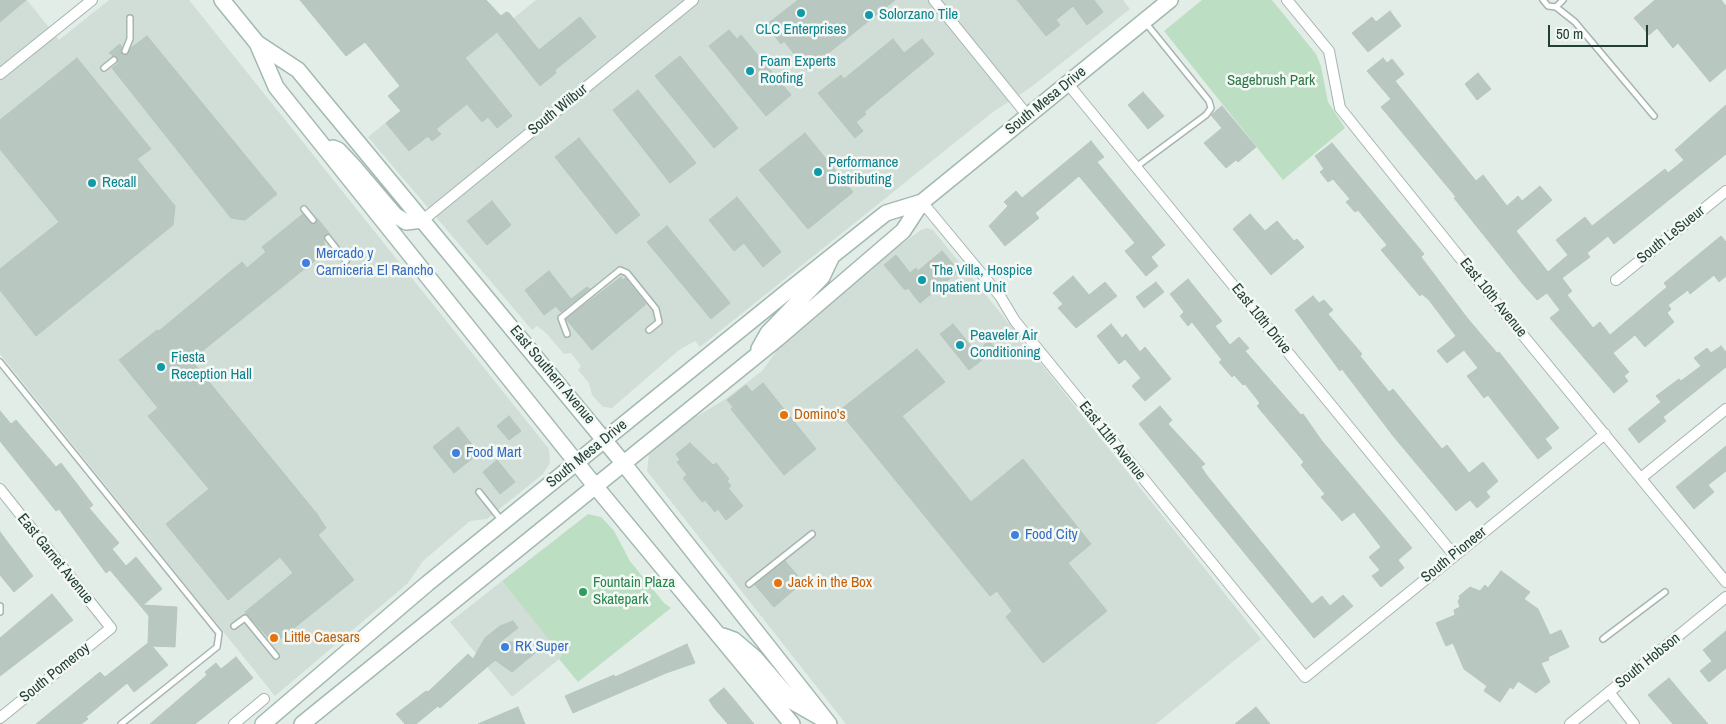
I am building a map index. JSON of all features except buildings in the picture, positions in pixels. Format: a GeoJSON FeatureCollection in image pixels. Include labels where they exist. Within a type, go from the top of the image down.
{"type":"FeatureCollection","features":[{"type":"Feature","properties":{"kind":"main road","name":"East Southern Avenue"},"geometry":{"type":"LineString","coordinates":[[222,0],[257,43],[276,87],[596,487],[792,724]]}},
{"type":"Feature","properties":{"kind":"main road","name":"South Mesa Drive"},"geometry":{"type":"LineString","coordinates":[[302,724],[755,356],[903,231],[922,202],[1170,0]]}},
{"type":"Feature","properties":{"kind":"main road","name":"East Southern Avenue"},"geometry":{"type":"LineString","coordinates":[[257,43],[298,70],[605,440],[828,722]]}},
{"type":"Feature","properties":{"kind":"main road"},"geometry":{"type":"LineString","coordinates":[[320,142],[338,150],[395,214],[406,222],[423,220]]}},
{"type":"Feature","properties":{"kind":"main road","name":"South Mesa Drive"},"geometry":{"type":"LineString","coordinates":[[263,724],[428,583],[886,213],[922,202]]}},
{"type":"Feature","properties":{"kind":"main road"},"geometry":{"type":"LineString","coordinates":[[755,356],[768,333],[822,277],[831,257]]}},
{"type":"Feature","properties":{"kind":"main road"},"geometry":{"type":"LineString","coordinates":[[717,634],[734,640],[754,658],[793,702],[828,722]]}},
{"type":"Feature","properties":{"kind":"street"},"geometry":{"type":"LineString","coordinates":[[0,74],[92,0]]}},
{"type":"Feature","properties":{"kind":"street","name":"South Wilbur"},"geometry":{"type":"LineString","coordinates":[[423,220],[693,0]]}},
{"type":"Feature","properties":{"kind":"street"},"geometry":{"type":"LineString","coordinates":[[934,0],[1028,116]]}},
{"type":"Feature","properties":{"kind":"street","name":"East 10th Avenue"},"geometry":{"type":"LineString","coordinates":[[1288,0],[1329,51],[1340,108],[1726,582]]}},
{"type":"Feature","properties":{"kind":"street","name":"East 10th Drive"},"geometry":{"type":"LineString","coordinates":[[1068,84],[1454,555]]}},
{"type":"Feature","properties":{"kind":"street","name":"South LeSueur"},"geometry":{"type":"LineString","coordinates":[[1616,280],[1726,191]]}},
{"type":"Feature","properties":{"kind":"street","name":"East 11th Avenue"},"geometry":{"type":"LineString","coordinates":[[922,202],[1000,296],[1021,328],[1305,677]]}},
{"type":"Feature","properties":{"kind":"street"},"geometry":{"type":"LineString","coordinates":[[1641,478],[1726,409]]}},
{"type":"Feature","properties":{"kind":"street","name":"South Pioneer"},"geometry":{"type":"LineString","coordinates":[[1305,677],[1605,434]]}},
{"type":"Feature","properties":{"kind":"street","name":"East Garnet Avenue"},"geometry":{"type":"LineString","coordinates":[[0,489],[111,628]]}},
{"type":"Feature","properties":{"kind":"street","name":"South Hobson"},"geometry":{"type":"LineString","coordinates":[[1570,724],[1726,597]]}},
{"type":"Feature","properties":{"kind":"street","name":"South Pomeroy"},"geometry":{"type":"LineString","coordinates":[[0,718],[111,628]]}},
{"type":"Feature","properties":{"kind":"street"},"geometry":{"type":"LineString","coordinates":[[1609,692],[1634,724]]}},
{"type":"Feature","properties":{"kind":"street"},"geometry":{"type":"LineString","coordinates":[[234,724],[264,699]]}},
{"type":"Feature","properties":{"kind":"lane"},"geometry":{"type":"LineString","coordinates":[[1543,0],[1548,6],[1556,7],[1575,22],[1654,116]]}},
{"type":"Feature","properties":{"kind":"lane"},"geometry":{"type":"LineString","coordinates":[[1556,7],[1563,0]]}},
{"type":"Feature","properties":{"kind":"lane"},"geometry":{"type":"LineString","coordinates":[[125,51],[130,39],[130,18]]}},
{"type":"Feature","properties":{"kind":"lane"},"geometry":{"type":"LineString","coordinates":[[1136,167],[1206,115],[1211,108],[1209,101],[1144,21]]}},
{"type":"Feature","properties":{"kind":"lane"},"geometry":{"type":"LineString","coordinates":[[104,68],[114,60]]}},
{"type":"Feature","properties":{"kind":"lane"},"geometry":{"type":"LineString","coordinates":[[304,209],[313,220]]}},
{"type":"Feature","properties":{"kind":"lane"},"geometry":{"type":"LineString","coordinates":[[328,238],[346,261]]}},
{"type":"Feature","properties":{"kind":"lane"},"geometry":{"type":"LineString","coordinates":[[567,334],[561,318],[618,271],[623,270],[656,309],[659,322],[649,330]]}},
{"type":"Feature","properties":{"kind":"lane"},"geometry":{"type":"LineString","coordinates":[[0,362],[219,633],[217,647],[121,724]]}},
{"type":"Feature","properties":{"kind":"lane"},"geometry":{"type":"LineString","coordinates":[[479,492],[504,522]]}},
{"type":"Feature","properties":{"kind":"lane"},"geometry":{"type":"LineString","coordinates":[[749,584],[812,534]]}},
{"type":"Feature","properties":{"kind":"lane"},"geometry":{"type":"LineString","coordinates":[[1603,639],[1666,592]]}},
{"type":"Feature","properties":{"kind":"lane"},"geometry":{"type":"LineString","coordinates":[[0,606],[0,612]]}},
{"type":"Feature","properties":{"kind":"lane"},"geometry":{"type":"LineString","coordinates":[[234,626],[245,618],[276,656]]}},
{"type":"Feature","properties":{"kind":"shaded area"},"geometry":{"type":"Polygon","coordinates":[[[0,0],[27,0],[59,40],[109,0],[189,0],[549,449],[550,463],[543,474],[487,519],[470,521],[423,561],[408,583],[275,696],[0,354],[0,0]]]}},
{"type":"Feature","properties":{"kind":"shaded area"},"geometry":{"type":"Polygon","coordinates":[[[536,0],[1123,0],[1130,9],[1030,88],[993,112],[700,347],[695,341],[679,350],[612,408],[603,407],[592,395],[589,383],[578,370],[581,366],[571,353],[564,354],[547,334],[537,326],[532,330],[368,137],[536,0]]]}},
{"type":"Feature","properties":{"kind":"shaded area"},"geometry":{"type":"Polygon","coordinates":[[[927,228],[933,230],[986,295],[1261,639],[1156,724],[846,724],[647,471],[649,454],[684,424],[724,400],[762,371],[783,342],[880,260],[921,230],[927,228]]]}},
{"type":"Feature","properties":{"kind":"shaded area"},"geometry":{"type":"Polygon","coordinates":[[[502,581],[563,656],[512,697],[450,622],[502,581]]]}},
{"type":"Feature","properties":{"kind":"green space","name":"Sagebrush Park"},"geometry":{"type":"Polygon","coordinates":[[[1202,0],[1272,0],[1316,54],[1321,66],[1328,102],[1345,128],[1283,180],[1164,31],[1202,0]]]}},
{"type":"Feature","properties":{"kind":"green space","name":"Fountain Plaza Skatepark"},"geometry":{"type":"Polygon","coordinates":[[[588,514],[601,517],[614,531],[630,561],[664,603],[671,608],[578,682],[559,659],[562,656],[502,581],[588,514]]]}},
{"type":"Feature","properties":{"kind":"place","name":"CLC Enterprises"},"geometry":{"type":"Point","coordinates":[801,13]}},
{"type":"Feature","properties":{"kind":"place","name":"Solorzano Tile"},"geometry":{"type":"Point","coordinates":[869,15]}},
{"type":"Feature","properties":{"kind":"place","name":"Foam Experts Roofing"},"geometry":{"type":"Point","coordinates":[750,71]}},
{"type":"Feature","properties":{"kind":"place","name":"Performance Distributing"},"geometry":{"type":"Point","coordinates":[818,172]}},
{"type":"Feature","properties":{"kind":"place","name":"Recall"},"geometry":{"type":"Point","coordinates":[92,183]}},
{"type":"Feature","properties":{"kind":"place","name":"Mercado y Carniceria El Rancho"},"geometry":{"type":"Point","coordinates":[306,263]}},
{"type":"Feature","properties":{"kind":"place","name":"The Villa, Hospice Inpatient Unit"},"geometry":{"type":"Point","coordinates":[922,280]}},
{"type":"Feature","properties":{"kind":"place","name":"Peaveler Air Conditioning"},"geometry":{"type":"Point","coordinates":[960,345]}},
{"type":"Feature","properties":{"kind":"place","name":"Fiesta Reception Hall"},"geometry":{"type":"Point","coordinates":[161,367]}},
{"type":"Feature","properties":{"kind":"place","name":"Domino's"},"geometry":{"type":"Point","coordinates":[784,415]}},
{"type":"Feature","properties":{"kind":"place","name":"Food Mart"},"geometry":{"type":"Point","coordinates":[456,453]}},
{"type":"Feature","properties":{"kind":"place","name":"Food City"},"geometry":{"type":"Point","coordinates":[1015,535]}},
{"type":"Feature","properties":{"kind":"place","name":"Jack in the Box"},"geometry":{"type":"Point","coordinates":[778,583]}},
{"type":"Feature","properties":{"kind":"place","name":"Fountain Plaza Skatepark"},"geometry":{"type":"Point","coordinates":[583,592]}},
{"type":"Feature","properties":{"kind":"place","name":"Little Caesars"},"geometry":{"type":"Point","coordinates":[274,638]}},
{"type":"Feature","properties":{"kind":"place","name":"RK Super"},"geometry":{"type":"Point","coordinates":[505,647]}}]}
